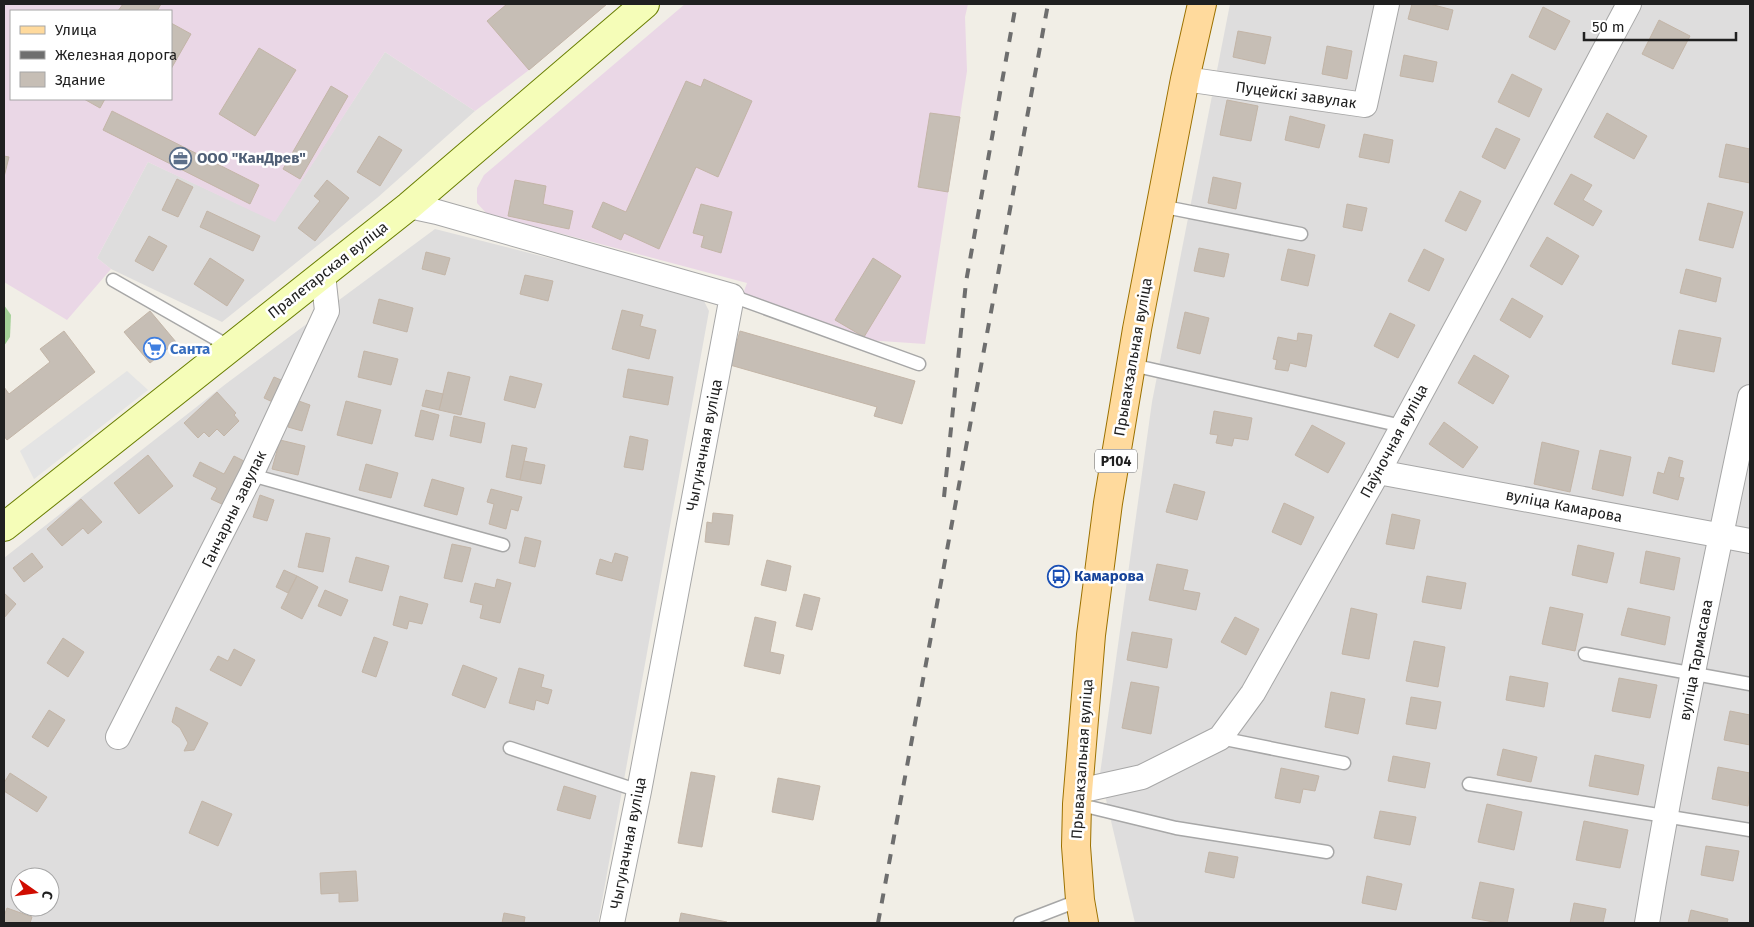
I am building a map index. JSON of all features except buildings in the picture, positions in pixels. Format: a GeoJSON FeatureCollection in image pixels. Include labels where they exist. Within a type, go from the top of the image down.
{"type":"FeatureCollection","features":[{"type":"Feature","properties":{"kind":"main road","name":"Пралетарская вуліца"},"geometry":{"type":"LineString","coordinates":[[4,527],[409,206],[645,4]]}},
{"type":"Feature","properties":{"kind":"main road","name":"Прывакзальная вуліца"},"geometry":{"type":"LineString","coordinates":[[1084,917],[1076,846],[1078,798],[1091,635],[1108,503],[1160,206],[1202,4]]}},
{"type":"Feature","properties":{"kind":"street","name":"Пуцейскі завулак"},"geometry":{"type":"LineString","coordinates":[[1185,79],[1365,104],[1387,4]]}},
{"type":"Feature","properties":{"kind":"street","name":"Паўночная вуліца"},"geometry":{"type":"LineString","coordinates":[[1078,798],[1142,777],[1220,738],[1253,693],[1378,472],[1629,4]]}},
{"type":"Feature","properties":{"kind":"street"},"geometry":{"type":"LineString","coordinates":[[409,206],[732,296]]}},
{"type":"Feature","properties":{"kind":"street","name":"Ганчарны завулак"},"geometry":{"type":"LineString","coordinates":[[118,737],[251,476],[327,311],[323,274]]}},
{"type":"Feature","properties":{"kind":"street","name":"Чыгуначная вуліца"},"geometry":{"type":"LineString","coordinates":[[612,923],[639,791],[732,296]]}},
{"type":"Feature","properties":{"kind":"street","name":"вуліца Тармасава"},"geometry":{"type":"LineString","coordinates":[[1646,923],[1664,816],[1750,397]]}},
{"type":"Feature","properties":{"kind":"street","name":"вуліца Камарова"},"geometry":{"type":"LineString","coordinates":[[1378,472],[1750,541]]}},
{"type":"Feature","properties":{"kind":"lane"},"geometry":{"type":"LineString","coordinates":[[1160,206],[1300,234]]}},
{"type":"Feature","properties":{"kind":"lane"},"geometry":{"type":"LineString","coordinates":[[113,280],[230,347]]}},
{"type":"Feature","properties":{"kind":"lane"},"geometry":{"type":"LineString","coordinates":[[732,296],[918,364]]}},
{"type":"Feature","properties":{"kind":"lane"},"geometry":{"type":"LineString","coordinates":[[1132,365],[1402,426]]}},
{"type":"Feature","properties":{"kind":"lane"},"geometry":{"type":"LineString","coordinates":[[251,476],[504,546]]}},
{"type":"Feature","properties":{"kind":"lane"},"geometry":{"type":"LineString","coordinates":[[1584,654],[1750,684]]}},
{"type":"Feature","properties":{"kind":"lane"},"geometry":{"type":"LineString","coordinates":[[1220,738],[1344,763]]}},
{"type":"Feature","properties":{"kind":"lane"},"geometry":{"type":"LineString","coordinates":[[510,748],[639,791]]}},
{"type":"Feature","properties":{"kind":"lane"},"geometry":{"type":"LineString","coordinates":[[1468,784],[1750,830]]}},
{"type":"Feature","properties":{"kind":"lane"},"geometry":{"type":"LineString","coordinates":[[1078,798],[1176,828],[1327,852]]}},
{"type":"Feature","properties":{"kind":"lane"},"geometry":{"type":"LineString","coordinates":[[1020,923],[1084,917]]}},
{"type":"Feature","properties":{"kind":"shaded area"},"geometry":{"type":"Polygon","coordinates":[[[4,4],[607,4],[529,70],[475,111],[385,52],[275,222],[148,162],[97,258],[111,269],[67,320],[4,282],[4,4]]]}},
{"type":"Feature","properties":{"kind":"shaded area"},"geometry":{"type":"Polygon","coordinates":[[[685,4],[968,4],[965,17],[967,71],[925,344],[866,340],[743,294],[747,283],[487,214],[477,203],[477,188],[484,175],[685,4]]]}},
{"type":"Feature","properties":{"kind":"shaded area"},"geometry":{"type":"Polygon","coordinates":[[[1230,4],[1750,4],[1750,923],[1135,923],[1100,774],[1152,402],[1230,4]]]}},
{"type":"Feature","properties":{"kind":"shaded area"},"geometry":{"type":"Polygon","coordinates":[[[385,52],[475,111],[377,198],[222,322],[111,269],[97,258],[148,162],[275,221],[385,52]]]}},
{"type":"Feature","properties":{"kind":"shaded area"},"geometry":{"type":"Polygon","coordinates":[[[435,229],[702,297],[709,311],[598,923],[4,923],[4,558],[227,383],[435,229]]]}},
{"type":"Feature","properties":{"kind":"shaded area"},"geometry":{"type":"Polygon","coordinates":[[[127,371],[148,390],[34,479],[20,451],[127,371]]]}},
{"type":"Feature","properties":{"kind":"green space"},"geometry":{"type":"Polygon","coordinates":[[[4,305],[11,315],[10,337],[4,346],[4,305]]]}},
{"type":"Feature","properties":{"kind":"railway"},"geometry":{"type":"LineString","coordinates":[[944,497],[966,282],[1016,4]]}},
{"type":"Feature","properties":{"kind":"railway"},"geometry":{"type":"LineString","coordinates":[[878,923],[1048,4]]}},
{"type":"Feature","properties":{"kind":"place","name":"ООО \"КанДрев\""},"geometry":{"type":"Point","coordinates":[181,158]}},
{"type":"Feature","properties":{"kind":"place","name":"Санта"},"geometry":{"type":"Point","coordinates":[154,349]}},
{"type":"Feature","properties":{"kind":"place","name":"Камарова"},"geometry":{"type":"Point","coordinates":[1058,576]}}]}
